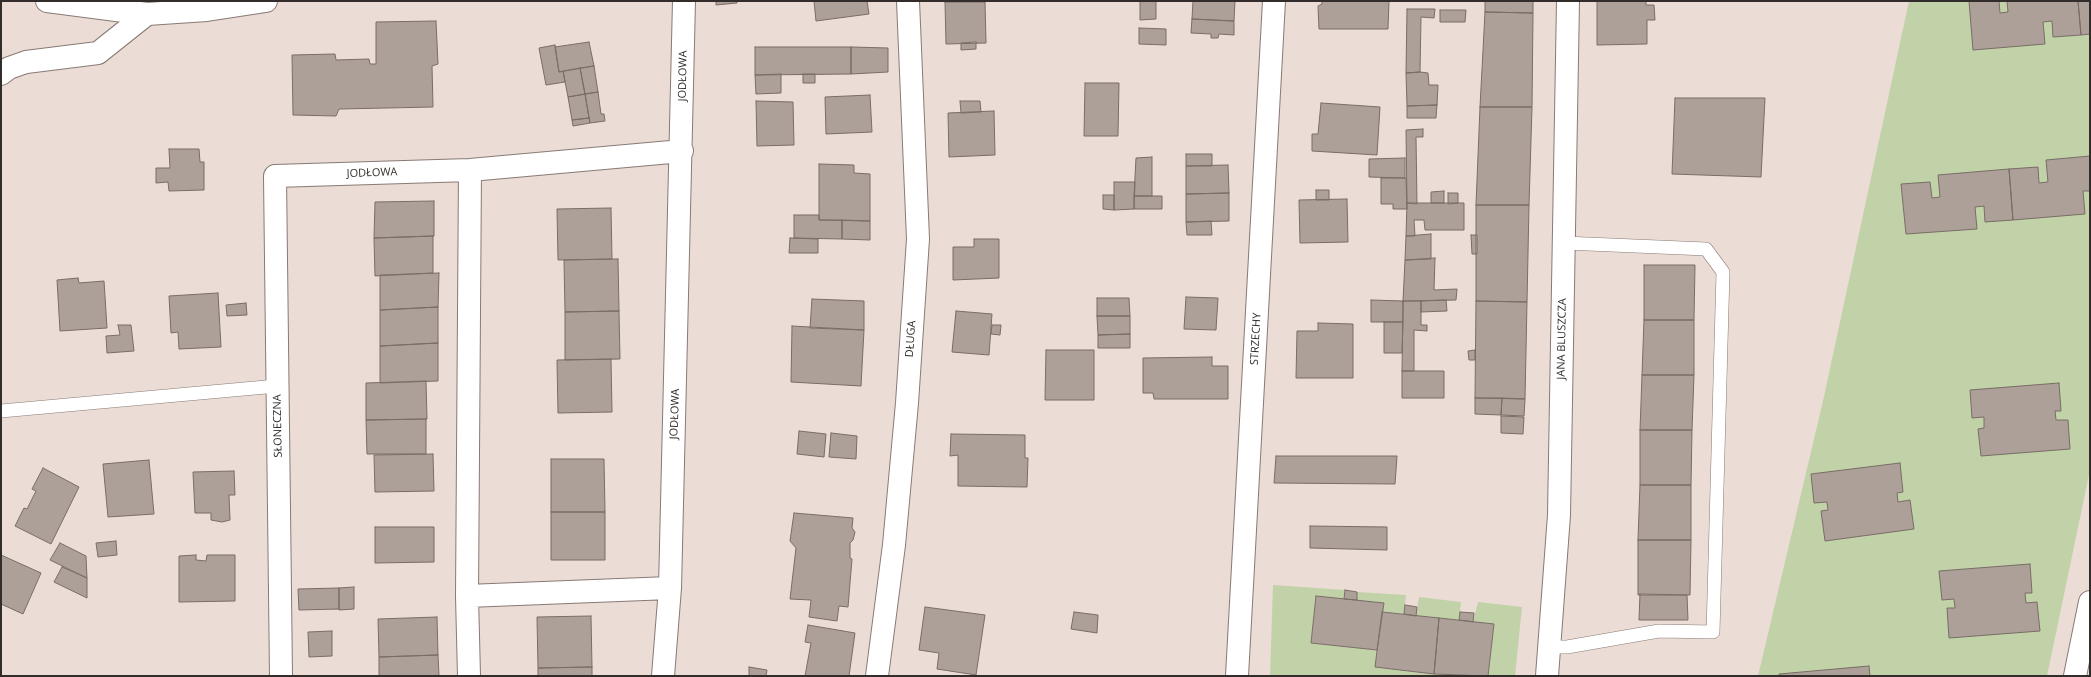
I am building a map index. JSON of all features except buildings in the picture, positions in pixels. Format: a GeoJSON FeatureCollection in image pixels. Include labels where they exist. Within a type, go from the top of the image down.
{"type":"FeatureCollection","features":[{"type":"Feature","properties":{"kind":"street"},"geometry":{"type":"LineString","coordinates":[[46,1],[148,14],[207,10],[266,1]]}},
{"type":"Feature","properties":{"kind":"street","name":"JODŁOWA"},"geometry":{"type":"LineString","coordinates":[[663,676],[670,588],[682,151],[684,1]]}},
{"type":"Feature","properties":{"kind":"street","name":"DŁUGA"},"geometry":{"type":"LineString","coordinates":[[877,676],[896,521],[907,404],[918,239],[908,1]]}},
{"type":"Feature","properties":{"kind":"street","name":"STRZECHY"},"geometry":{"type":"LineString","coordinates":[[1237,676],[1274,1]]}},
{"type":"Feature","properties":{"kind":"street","name":"JANA BLUSZCZA"},"geometry":{"type":"LineString","coordinates":[[1547,676],[1559,515],[1568,1]]}},
{"type":"Feature","properties":{"kind":"street"},"geometry":{"type":"LineString","coordinates":[[1,74],[9,68],[26,62],[98,53],[148,14]]}},
{"type":"Feature","properties":{"kind":"street","name":"JODŁOWA"},"geometry":{"type":"LineString","coordinates":[[275,176],[470,170],[682,151]]}},
{"type":"Feature","properties":{"kind":"street"},"geometry":{"type":"LineString","coordinates":[[469,676],[467,596],[470,170]]}},
{"type":"Feature","properties":{"kind":"street","name":"SŁONECZNA"},"geometry":{"type":"LineString","coordinates":[[275,176],[281,676]]}},
{"type":"Feature","properties":{"kind":"street"},"geometry":{"type":"LineString","coordinates":[[467,596],[670,588]]}},
{"type":"Feature","properties":{"kind":"street"},"geometry":{"type":"LineString","coordinates":[[2075,676],[2090,602]]}},
{"type":"Feature","properties":{"kind":"lane"},"geometry":{"type":"LineString","coordinates":[[1550,647],[1567,647],[1659,631],[1713,632],[1723,272],[1706,249],[1564,243]]}},
{"type":"Feature","properties":{"kind":"lane"},"geometry":{"type":"LineString","coordinates":[[1,411],[277,386]]}},
{"type":"Feature","properties":{"kind":"green space"},"geometry":{"type":"Polygon","coordinates":[[[1909,1],[2090,1],[2090,470],[2047,676],[1758,676],[1823,401],[1909,1]]]}},
{"type":"Feature","properties":{"kind":"green space"},"geometry":{"type":"Polygon","coordinates":[[[1273,585],[1345,590],[1344,599],[1316,596],[1311,643],[1377,650],[1376,667],[1454,676],[1270,676],[1273,585]]]}},
{"type":"Feature","properties":{"kind":"green space"},"geometry":{"type":"Polygon","coordinates":[[[1357,592],[1406,595],[1404,614],[1382,612],[1357,600],[1357,592]]]}},
{"type":"Feature","properties":{"kind":"green space"},"geometry":{"type":"Polygon","coordinates":[[[1419,597],[1461,602],[1459,620],[1416,616],[1419,597]]]}},
{"type":"Feature","properties":{"kind":"green space"},"geometry":{"type":"Polygon","coordinates":[[[1478,602],[1522,607],[1515,676],[1488,676],[1494,625],[1473,622],[1478,602]]]}}]}
